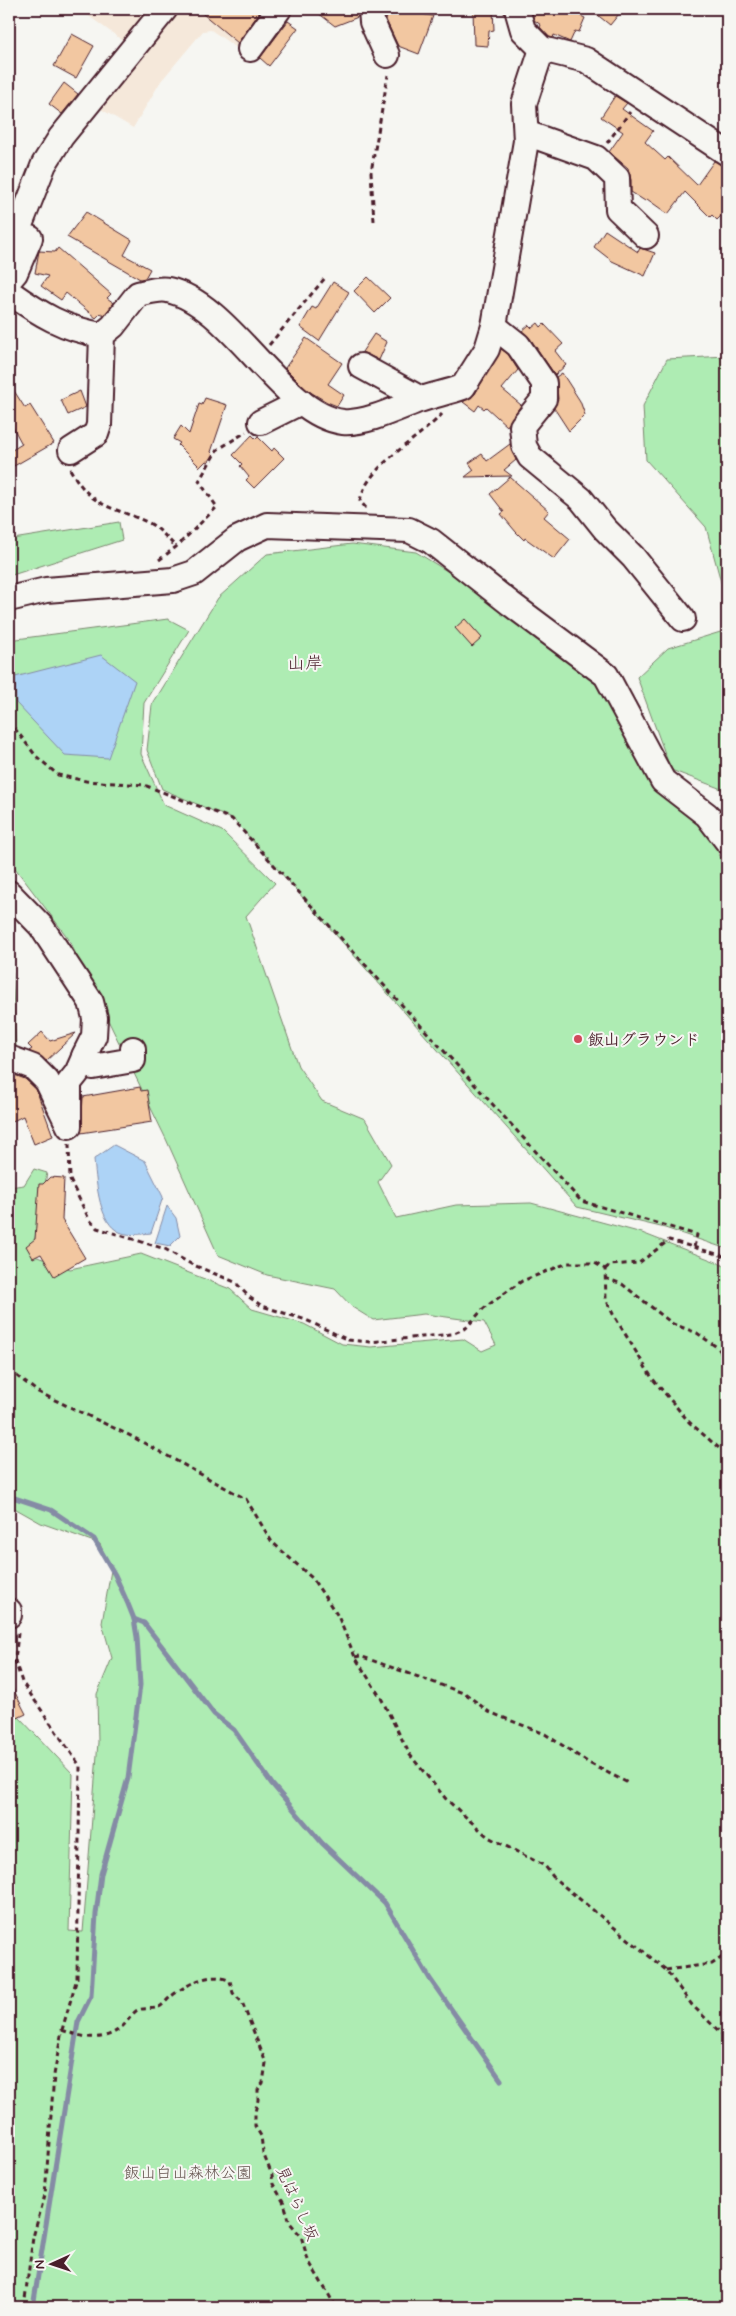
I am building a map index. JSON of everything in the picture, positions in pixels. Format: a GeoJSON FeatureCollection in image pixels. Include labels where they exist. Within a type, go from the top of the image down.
{"type":"FeatureCollection","features":[{"type":"Feature","properties":{"kind":"street"},"geometry":{"type":"LineString","coordinates":[[9,253],[44,164],[61,137],[165,9]]}},
{"type":"Feature","properties":{"kind":"street"},"geometry":{"type":"LineString","coordinates":[[250,49],[279,9]]}},
{"type":"Feature","properties":{"kind":"street"},"geometry":{"type":"LineString","coordinates":[[371,9],[372,22],[387,55]]}},
{"type":"Feature","properties":{"kind":"street"},"geometry":{"type":"LineString","coordinates":[[517,9],[523,30],[542,49],[586,60],[640,98],[726,152]]}},
{"type":"Feature","properties":{"kind":"street"},"geometry":{"type":"LineString","coordinates":[[71,450],[96,434],[99,425],[102,335],[113,326],[138,294],[166,290],[192,301],[210,313],[301,402],[332,419],[344,422],[364,419],[463,387],[487,349],[494,326],[526,133],[524,104],[542,49]]}},
{"type":"Feature","properties":{"kind":"street"},"geometry":{"type":"LineString","coordinates":[[526,133],[596,158],[617,178],[618,208],[646,236]]}},
{"type":"Feature","properties":{"kind":"street"},"geometry":{"type":"LineString","coordinates":[[9,280],[15,273],[37,229],[45,200]]}},
{"type":"Feature","properties":{"kind":"street"},"geometry":{"type":"LineString","coordinates":[[9,292],[57,323],[79,331],[102,335]]}},
{"type":"Feature","properties":{"kind":"street"},"geometry":{"type":"LineString","coordinates":[[494,326],[518,345],[544,383],[544,399],[522,426],[524,446],[530,457],[581,499],[605,529],[633,557],[683,619]]}},
{"type":"Feature","properties":{"kind":"street"},"geometry":{"type":"LineString","coordinates":[[361,366],[421,399]]}},
{"type":"Feature","properties":{"kind":"street"},"geometry":{"type":"LineString","coordinates":[[262,422],[301,402]]}},
{"type":"Feature","properties":{"kind":"street"},"geometry":{"type":"LineString","coordinates":[[9,599],[46,590],[173,580],[194,573],[236,539],[267,525],[409,530],[431,541],[606,675],[663,780],[707,815],[727,841]]}},
{"type":"Feature","properties":{"kind":"street"},"geometry":{"type":"LineString","coordinates":[[9,893],[41,926],[91,1002],[95,1018],[94,1036],[77,1073],[69,1083],[69,1126]]}},
{"type":"Feature","properties":{"kind":"street"},"geometry":{"type":"LineString","coordinates":[[85,1055],[93,1067],[133,1060],[133,1050]]}},
{"type":"Feature","properties":{"kind":"street"},"geometry":{"type":"LineString","coordinates":[[9,1058],[33,1067],[47,1081],[69,1126]]}},
{"type":"Feature","properties":{"kind":"path"},"geometry":{"type":"LineString","coordinates":[[374,221],[371,172],[390,66],[387,55]]}},
{"type":"Feature","properties":{"kind":"path"},"geometry":{"type":"LineString","coordinates":[[596,158],[640,98]]}},
{"type":"Feature","properties":{"kind":"path"},"geometry":{"type":"LineString","coordinates":[[258,359],[325,278]]}},
{"type":"Feature","properties":{"kind":"path"},"geometry":{"type":"LineString","coordinates":[[374,510],[365,507],[360,501],[362,490],[383,464],[431,426],[454,402],[459,395],[458,389]]}},
{"type":"Feature","properties":{"kind":"path"},"geometry":{"type":"LineString","coordinates":[[71,450],[62,455],[79,485],[101,504],[150,523],[176,546],[217,507],[199,480],[217,450],[262,422]]}},
{"type":"Feature","properties":{"kind":"path"},"geometry":{"type":"LineString","coordinates":[[9,721],[36,756],[58,775],[86,781],[144,786],[232,819],[581,1201],[697,1236],[694,1247]]}},
{"type":"Feature","properties":{"kind":"path"},"geometry":{"type":"LineString","coordinates":[[69,1126],[70,1180],[89,1220],[97,1228],[165,1250],[191,1264],[235,1282],[249,1297],[262,1306],[306,1320],[348,1340],[370,1342],[452,1334],[466,1328],[484,1308],[522,1281],[568,1263],[594,1263],[605,1269]]}},
{"type":"Feature","properties":{"kind":"path"},"geometry":{"type":"LineString","coordinates":[[605,1269],[610,1265],[639,1263],[669,1240],[727,1256]]}},
{"type":"Feature","properties":{"kind":"path"},"geometry":{"type":"LineString","coordinates":[[605,1269],[606,1299],[652,1378],[689,1422],[727,1455]]}},
{"type":"Feature","properties":{"kind":"path"},"geometry":{"type":"LineString","coordinates":[[605,1278],[622,1284],[673,1324],[697,1333],[718,1348],[727,1360]]}},
{"type":"Feature","properties":{"kind":"path"},"geometry":{"type":"LineString","coordinates":[[9,1370],[38,1392],[133,1437],[246,1499],[272,1542],[312,1578],[338,1616],[355,1657],[381,1698],[410,1755],[446,1799],[488,1837],[545,1866],[554,1878],[666,1970],[692,2005],[727,2038]]}},
{"type":"Feature","properties":{"kind":"path"},"geometry":{"type":"LineString","coordinates":[[9,1613],[20,1620],[15,1661],[22,1682],[80,1766],[77,1978],[62,2030],[54,2075],[45,2195],[32,2238],[24,2307]]}},
{"type":"Feature","properties":{"kind":"path"},"geometry":{"type":"LineString","coordinates":[[355,1657],[360,1656],[466,1694],[489,1712],[545,1734],[589,1763],[628,1783]]}},
{"type":"Feature","properties":{"kind":"path"},"geometry":{"type":"LineString","coordinates":[[666,1970],[712,1964],[727,1954]]}},
{"type":"Feature","properties":{"kind":"path","name":"見はらし坂"},"geometry":{"type":"LineString","coordinates":[[62,2030],[83,2037],[96,2038],[106,2036],[121,2028],[137,2010],[160,2007],[168,1998],[200,1979],[218,1978],[230,1981],[233,1993],[242,2002],[266,2063],[263,2083],[258,2090],[255,2126],[261,2136],[263,2153],[272,2175],[273,2184],[284,2203],[290,2222],[301,2236],[308,2260],[336,2307]]}},
{"type":"Feature","properties":{"kind":"shaded area"},"geometry":{"type":"Polygon","coordinates":[[[79,9],[155,9],[127,40],[122,40],[79,9]]]}},
{"type":"Feature","properties":{"kind":"shaded area"},"geometry":{"type":"Polygon","coordinates":[[[173,9],[275,9],[244,53],[211,30],[203,31],[161,81],[133,128],[94,105],[173,9]]]}},
{"type":"Feature","properties":{"kind":"green space"},"geometry":{"type":"Polygon","coordinates":[[[727,356],[727,604],[706,527],[646,460],[643,406],[667,359],[727,356]]]}},
{"type":"Feature","properties":{"kind":"green space"},"geometry":{"type":"Polygon","coordinates":[[[9,512],[13,539],[119,522],[122,540],[9,576],[9,512]]]}},
{"type":"Feature","properties":{"kind":"green space","name":"飯山グラウンド"},"geometry":{"type":"Polygon","coordinates":[[[352,544],[416,552],[486,595],[589,668],[642,767],[710,836],[727,870],[727,1249],[665,1228],[577,1207],[234,820],[162,789],[147,750],[152,705],[218,598],[267,554],[352,544]]]}},
{"type":"Feature","properties":{"kind":"green space","name":"飯山白山森林公園"},"geometry":{"type":"Polygon","coordinates":[[[168,619],[189,630],[144,703],[141,754],[164,805],[222,831],[275,883],[246,916],[298,1066],[322,1101],[365,1119],[391,1164],[378,1182],[396,1218],[456,1205],[531,1203],[642,1233],[724,1265],[727,1268],[727,2307],[9,2307],[9,1717],[19,1717],[73,1774],[69,1931],[83,1932],[98,1742],[97,1694],[112,1658],[102,1623],[111,1570],[100,1544],[41,1523],[9,1505],[9,1187],[24,1185],[34,1169],[47,1173],[32,1255],[70,1269],[141,1254],[230,1289],[252,1309],[304,1324],[342,1344],[371,1347],[463,1339],[482,1351],[496,1345],[484,1322],[424,1314],[373,1320],[352,1307],[335,1289],[267,1275],[218,1255],[166,1139],[68,938],[9,860],[9,640],[168,619]]]}},
{"type":"Feature","properties":{"kind":"green space"},"geometry":{"type":"Polygon","coordinates":[[[727,630],[727,791],[671,770],[637,677],[668,648],[727,630]]]}},
{"type":"Feature","properties":{"kind":"green space"},"geometry":{"type":"Polygon","coordinates":[[[9,969],[12,972],[17,1066],[9,1067],[9,969]]]}},
{"type":"Feature","properties":{"kind":"water"},"geometry":{"type":"Polygon","coordinates":[[[101,655],[135,681],[108,758],[65,755],[16,703],[15,677],[101,655]]]}},
{"type":"Feature","properties":{"kind":"water"},"geometry":{"type":"Polygon","coordinates":[[[114,1145],[145,1161],[163,1197],[151,1233],[124,1234],[116,1230],[105,1217],[99,1197],[94,1159],[114,1145]]]}},
{"type":"Feature","properties":{"kind":"water"},"geometry":{"type":"Polygon","coordinates":[[[167,1206],[176,1218],[180,1236],[170,1246],[155,1243],[167,1206]]]}},
{"type":"Feature","properties":{"kind":"building"},"geometry":{"type":"Polygon","coordinates":[[[197,9],[262,9],[238,43],[197,9]]]}},
{"type":"Feature","properties":{"kind":"building"},"geometry":{"type":"Polygon","coordinates":[[[313,9],[357,9],[358,17],[335,26],[313,9]]]}},
{"type":"Feature","properties":{"kind":"building"},"geometry":{"type":"Polygon","coordinates":[[[390,9],[433,16],[419,54],[398,46],[386,20],[390,9]]]}},
{"type":"Feature","properties":{"kind":"building"},"geometry":{"type":"Polygon","coordinates":[[[473,9],[493,9],[494,30],[489,31],[488,46],[474,45],[473,9]]]}},
{"type":"Feature","properties":{"kind":"building"},"geometry":{"type":"Polygon","coordinates":[[[531,9],[566,9],[585,18],[579,32],[575,31],[570,42],[554,35],[553,38],[549,37],[540,27],[541,25],[534,20],[531,9]]]}},
{"type":"Feature","properties":{"kind":"building"},"geometry":{"type":"Polygon","coordinates":[[[590,9],[623,9],[610,25],[590,9]]]}},
{"type":"Feature","properties":{"kind":"building"},"geometry":{"type":"Polygon","coordinates":[[[288,21],[298,28],[269,66],[260,58],[288,21]]]}},
{"type":"Feature","properties":{"kind":"building"},"geometry":{"type":"Polygon","coordinates":[[[72,34],[94,46],[76,78],[54,66],[72,34]]]}},
{"type":"Feature","properties":{"kind":"building"},"geometry":{"type":"Polygon","coordinates":[[[64,83],[78,94],[62,114],[49,104],[64,83]]]}},
{"type":"Feature","properties":{"kind":"building"},"geometry":{"type":"Polygon","coordinates":[[[615,96],[627,103],[622,109],[653,131],[645,142],[665,160],[668,157],[697,185],[714,161],[727,167],[727,176],[720,186],[727,193],[727,210],[717,220],[712,215],[710,217],[685,192],[668,214],[647,199],[645,201],[631,192],[628,168],[609,152],[623,132],[601,117],[615,96]]]}},
{"type":"Feature","properties":{"kind":"building"},"geometry":{"type":"Polygon","coordinates":[[[86,212],[132,240],[124,255],[150,269],[145,278],[140,279],[67,237],[86,212]]]}},
{"type":"Feature","properties":{"kind":"building"},"geometry":{"type":"Polygon","coordinates":[[[605,230],[638,252],[640,248],[655,253],[645,276],[612,261],[594,247],[605,230]]]}},
{"type":"Feature","properties":{"kind":"building"},"geometry":{"type":"Polygon","coordinates":[[[58,248],[111,294],[107,298],[114,303],[104,315],[101,313],[96,318],[66,293],[61,300],[41,286],[48,276],[35,273],[39,251],[55,252],[58,248]]]}},
{"type":"Feature","properties":{"kind":"building"},"geometry":{"type":"Polygon","coordinates":[[[368,277],[390,298],[375,313],[354,291],[368,277]]]}},
{"type":"Feature","properties":{"kind":"building"},"geometry":{"type":"Polygon","coordinates":[[[333,282],[349,292],[319,341],[300,327],[312,307],[316,309],[333,282]]]}},
{"type":"Feature","properties":{"kind":"building"},"geometry":{"type":"Polygon","coordinates":[[[538,323],[541,327],[544,324],[563,344],[555,351],[566,365],[555,375],[529,337],[522,331],[529,325],[532,328],[538,323]]]}},
{"type":"Feature","properties":{"kind":"building"},"geometry":{"type":"Polygon","coordinates":[[[374,334],[387,342],[379,360],[362,352],[374,334]]]}},
{"type":"Feature","properties":{"kind":"building"},"geometry":{"type":"Polygon","coordinates":[[[306,338],[342,363],[328,384],[344,395],[337,406],[307,390],[285,368],[306,338]]]}},
{"type":"Feature","properties":{"kind":"building"},"geometry":{"type":"Polygon","coordinates":[[[501,349],[508,354],[518,370],[502,389],[521,405],[507,426],[486,407],[484,409],[479,405],[475,411],[463,402],[475,394],[501,349]]]}},
{"type":"Feature","properties":{"kind":"building"},"geometry":{"type":"Polygon","coordinates":[[[562,373],[580,401],[585,415],[569,431],[554,408],[558,399],[556,377],[562,373]]]}},
{"type":"Feature","properties":{"kind":"building"},"geometry":{"type":"Polygon","coordinates":[[[9,383],[25,408],[30,405],[54,443],[14,466],[9,459],[9,452],[22,444],[9,420],[9,383]]]}},
{"type":"Feature","properties":{"kind":"building"},"geometry":{"type":"Polygon","coordinates":[[[80,391],[86,407],[68,415],[61,400],[80,391]]]}},
{"type":"Feature","properties":{"kind":"building"},"geometry":{"type":"Polygon","coordinates":[[[205,398],[227,405],[211,452],[214,455],[200,467],[178,445],[180,443],[173,439],[181,426],[189,434],[199,404],[202,405],[205,398]]]}},
{"type":"Feature","properties":{"kind":"building"},"geometry":{"type":"Polygon","coordinates":[[[252,435],[256,439],[258,437],[272,451],[274,448],[284,458],[254,488],[246,480],[249,477],[240,466],[242,464],[233,455],[252,435]]]}},
{"type":"Feature","properties":{"kind":"building"},"geometry":{"type":"Polygon","coordinates":[[[510,444],[516,460],[504,470],[512,476],[465,477],[474,470],[469,463],[482,454],[487,461],[510,444]]]}},
{"type":"Feature","properties":{"kind":"building"},"geometry":{"type":"Polygon","coordinates":[[[510,477],[549,511],[544,517],[570,539],[554,559],[525,538],[524,540],[516,532],[501,514],[504,512],[490,494],[510,477]]]}},
{"type":"Feature","properties":{"kind":"building"},"geometry":{"type":"Polygon","coordinates":[[[465,619],[482,638],[472,647],[455,628],[465,619]]]}},
{"type":"Feature","properties":{"kind":"building"},"geometry":{"type":"Polygon","coordinates":[[[42,1032],[50,1041],[76,1033],[46,1061],[29,1051],[32,1049],[28,1045],[42,1032]]]}},
{"type":"Feature","properties":{"kind":"building"},"geometry":{"type":"Polygon","coordinates":[[[9,1073],[25,1079],[36,1089],[53,1136],[34,1144],[23,1116],[9,1123],[9,1073]]]}},
{"type":"Feature","properties":{"kind":"building"},"geometry":{"type":"Polygon","coordinates":[[[140,1087],[141,1091],[147,1090],[152,1122],[81,1133],[83,1097],[140,1087]]]}},
{"type":"Feature","properties":{"kind":"building"},"geometry":{"type":"Polygon","coordinates":[[[50,1177],[64,1178],[62,1220],[85,1258],[54,1276],[41,1254],[33,1258],[26,1246],[35,1239],[39,1184],[43,1184],[50,1177]]]}},
{"type":"Feature","properties":{"kind":"building"},"geometry":{"type":"Polygon","coordinates":[[[9,1681],[26,1714],[9,1722],[9,1681]]]}},
{"type":"Feature","properties":{"kind":"waterway"},"geometry":{"type":"LineString","coordinates":[[9,1496],[51,1510],[94,1539],[115,1575],[134,1619],[140,1685],[128,1778],[101,1874],[96,1914],[91,1996],[78,2022],[33,2307]]}},
{"type":"Feature","properties":{"kind":"waterway"},"geometry":{"type":"LineString","coordinates":[[134,1619],[144,1623],[214,1714],[234,1730],[272,1784],[322,1843],[385,1903],[430,1979],[501,2080]]}},
{"type":"Feature","properties":{"kind":"place","name":"飯山グラウンド"},"geometry":{"type":"Point","coordinates":[578,1039]}},
{"type":"Feature","properties":{"kind":"district","name":"山岸"},"geometry":{"type":"Point","coordinates":[305,663]}}]}
